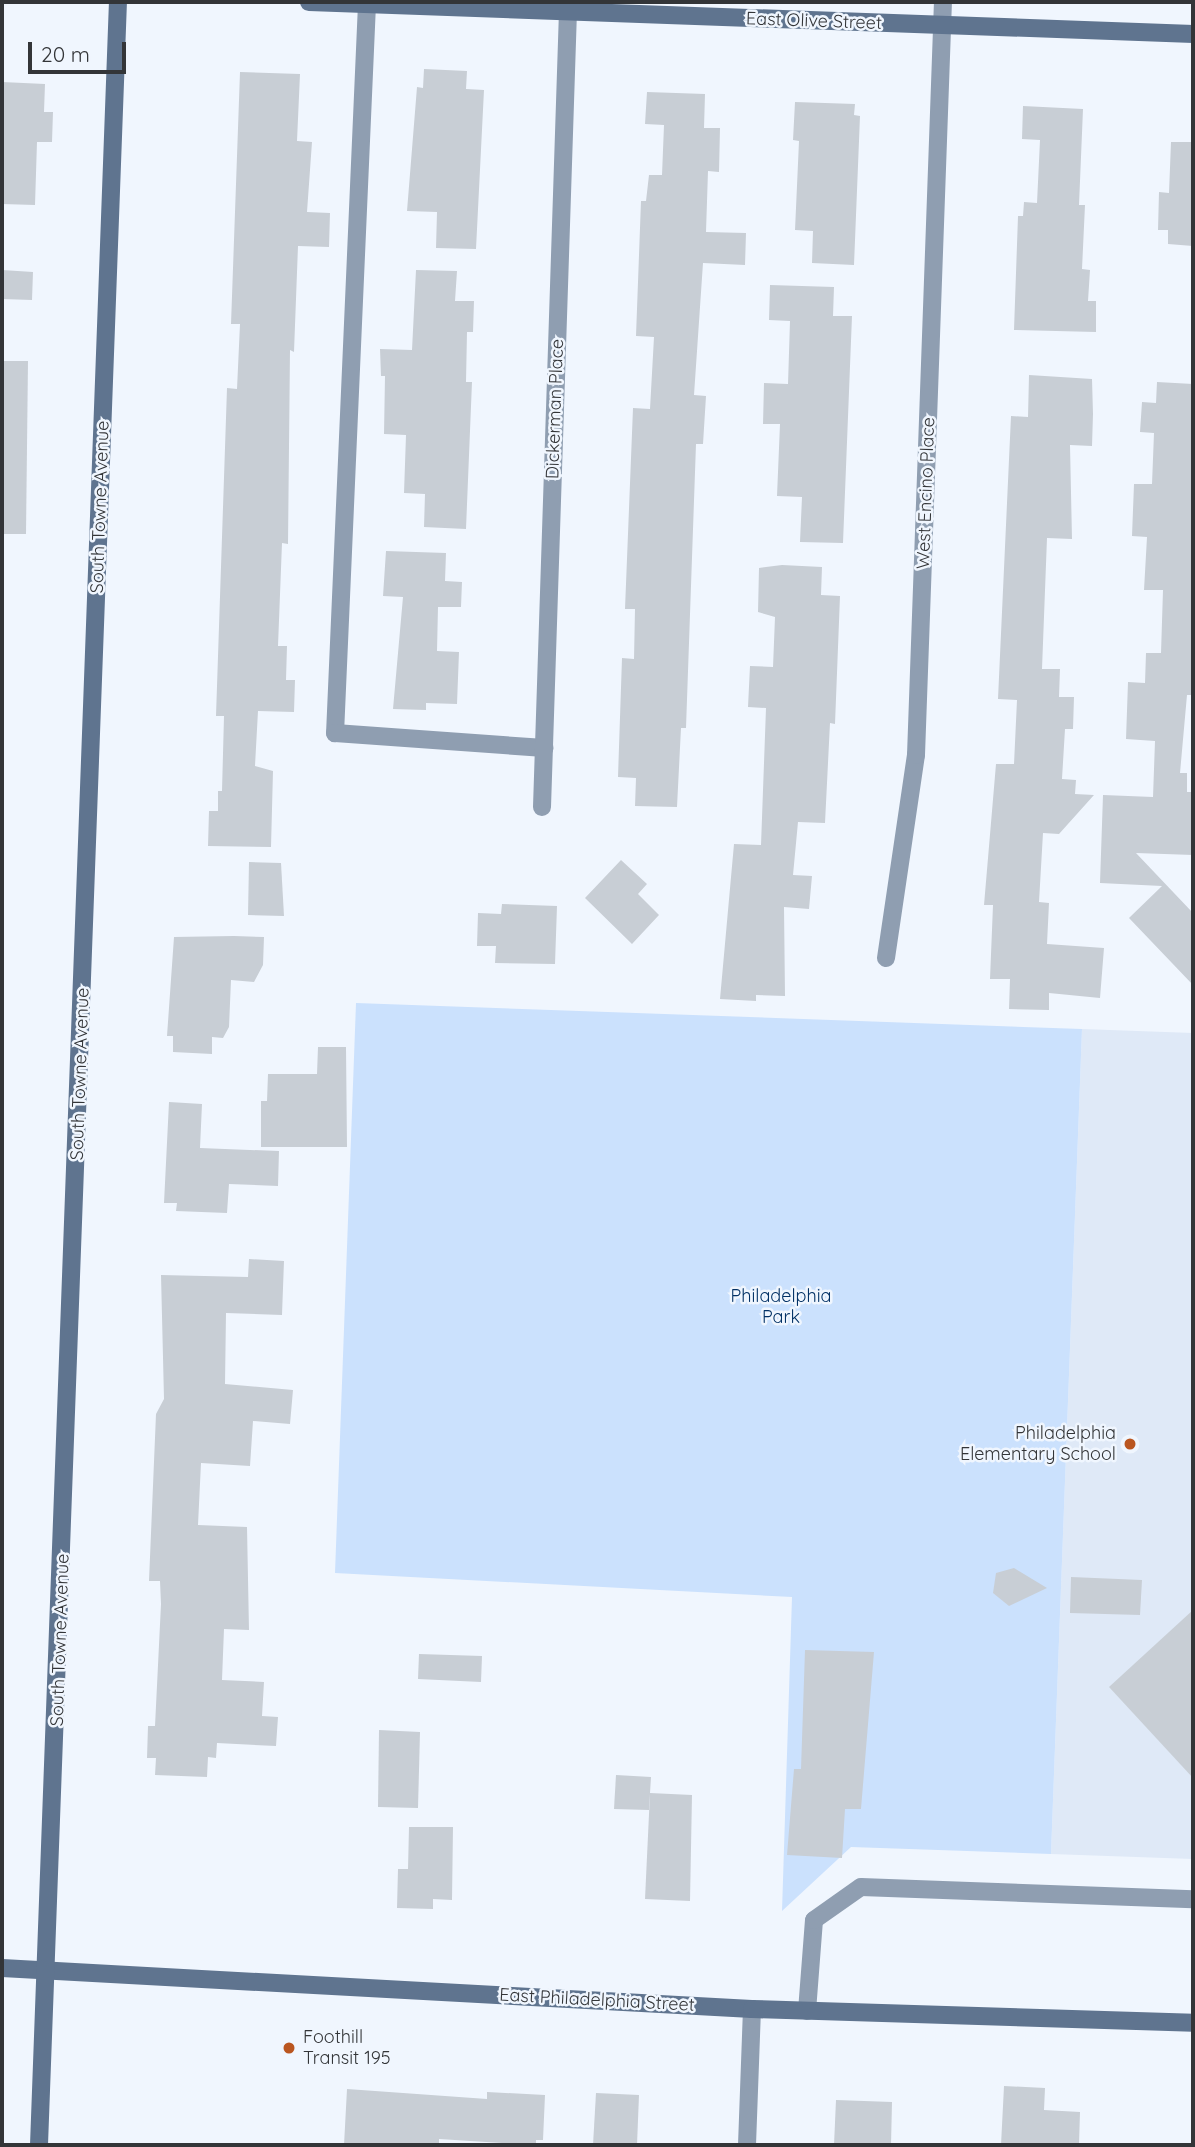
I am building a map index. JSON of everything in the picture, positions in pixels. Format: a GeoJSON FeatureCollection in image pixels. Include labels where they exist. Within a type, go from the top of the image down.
{"type":"FeatureCollection","features":[{"type":"Feature","properties":{"kind":"street","name":"South Towne Avenue"},"geometry":{"type":"LineString","coordinates":[[39,2145],[49,1970],[118,2]]}},
{"type":"Feature","properties":{"kind":"street","name":"East Olive Street"},"geometry":{"type":"LineString","coordinates":[[309,2],[1193,34]]}},
{"type":"Feature","properties":{"kind":"street","name":"West Encino Place"},"geometry":{"type":"LineString","coordinates":[[886,958],[916,755],[943,2]]}},
{"type":"Feature","properties":{"kind":"street"},"geometry":{"type":"LineString","coordinates":[[367,4],[335,733],[544,748]]}},
{"type":"Feature","properties":{"kind":"street","name":"Dickerman Place"},"geometry":{"type":"LineString","coordinates":[[542,807],[568,12]]}},
{"type":"Feature","properties":{"kind":"street"},"geometry":{"type":"LineString","coordinates":[[807,2011],[814,1920],[862,1887],[1193,1899]]}},
{"type":"Feature","properties":{"kind":"street","name":"East Philadelphia Street"},"geometry":{"type":"LineString","coordinates":[[2,1968],[752,2009],[1193,2023]]}},
{"type":"Feature","properties":{"kind":"street"},"geometry":{"type":"LineString","coordinates":[[747,2145],[752,2009]]}},
{"type":"Feature","properties":{"kind":"shaded area","name":"Philadelphia Elementary School"},"geometry":{"type":"Polygon","coordinates":[[[1082,1029],[1193,1033],[1193,1859],[1051,1854],[1082,1029]]]}},
{"type":"Feature","properties":{"kind":"green space","name":"Philadelphia Park"},"geometry":{"type":"Polygon","coordinates":[[[356,1003],[1082,1029],[1051,1854],[851,1847],[782,1911],[792,1597],[335,1573],[356,1003]]]}},
{"type":"Feature","properties":{"kind":"building"},"geometry":{"type":"Polygon","coordinates":[[[424,69],[467,71],[466,89],[484,90],[476,249],[436,248],[437,212],[407,211],[417,87],[423,88],[424,69]]]}},
{"type":"Feature","properties":{"kind":"building"},"geometry":{"type":"Polygon","coordinates":[[[240,72],[300,74],[297,141],[312,142],[307,212],[330,213],[329,247],[298,246],[294,352],[290,350],[288,544],[282,543],[278,646],[287,646],[286,680],[295,680],[294,712],[258,711],[255,766],[273,771],[271,847],[208,846],[209,811],[218,811],[218,791],[222,791],[224,716],[216,716],[227,388],[237,389],[240,324],[231,324],[240,72]]]}},
{"type":"Feature","properties":{"kind":"building"},"geometry":{"type":"Polygon","coordinates":[[[2,82],[45,84],[44,112],[53,112],[52,142],[37,142],[35,205],[2,204],[2,82]]]}},
{"type":"Feature","properties":{"kind":"building"},"geometry":{"type":"Polygon","coordinates":[[[647,92],[705,94],[704,128],[720,128],[719,172],[708,171],[706,232],[746,233],[745,265],[703,263],[694,395],[706,396],[703,444],[696,444],[686,728],[681,728],[677,807],[635,806],[636,778],[618,777],[622,658],[634,659],[635,609],[625,609],[633,408],[650,409],[654,337],[636,336],[641,201],[646,201],[649,175],[662,175],[664,125],[645,124],[647,92]]]}},
{"type":"Feature","properties":{"kind":"building"},"geometry":{"type":"Polygon","coordinates":[[[795,102],[855,104],[854,115],[860,116],[854,265],[812,263],[813,231],[795,230],[799,141],[793,140],[795,102]]]}},
{"type":"Feature","properties":{"kind":"building"},"geometry":{"type":"Polygon","coordinates":[[[1023,106],[1083,109],[1079,205],[1085,205],[1082,269],[1090,270],[1088,301],[1096,301],[1096,332],[1014,330],[1018,216],[1023,216],[1024,202],[1037,203],[1040,140],[1022,139],[1023,106]]]}},
{"type":"Feature","properties":{"kind":"building"},"geometry":{"type":"Polygon","coordinates":[[[1171,142],[1193,142],[1193,246],[1168,244],[1168,230],[1158,230],[1159,192],[1169,193],[1171,142]]]}},
{"type":"Feature","properties":{"kind":"building"},"geometry":{"type":"Polygon","coordinates":[[[2,270],[33,272],[32,300],[2,299],[2,270]]]}},
{"type":"Feature","properties":{"kind":"building"},"geometry":{"type":"Polygon","coordinates":[[[416,270],[457,271],[455,301],[474,301],[473,332],[467,332],[466,382],[472,382],[466,529],[424,527],[425,494],[404,493],[406,435],[384,434],[385,376],[381,376],[380,349],[412,350],[416,270]]]}},
{"type":"Feature","properties":{"kind":"building"},"geometry":{"type":"Polygon","coordinates":[[[770,285],[834,287],[833,316],[852,316],[843,543],[800,542],[802,497],[777,496],[780,424],[763,424],[764,383],[788,384],[790,321],[769,320],[770,285]]]}},
{"type":"Feature","properties":{"kind":"building"},"geometry":{"type":"Polygon","coordinates":[[[2,361],[28,361],[26,534],[2,534],[2,361]]]}},
{"type":"Feature","properties":{"kind":"building"},"geometry":{"type":"Polygon","coordinates":[[[1029,375],[1092,379],[1092,446],[1070,445],[1072,539],[1047,538],[1042,669],[1060,669],[1059,697],[1074,697],[1073,729],[1065,729],[1062,779],[1076,780],[1075,794],[1094,795],[1059,834],[1043,833],[1039,902],[1049,903],[1047,944],[1104,948],[1100,998],[1049,993],[1049,1010],[1009,1009],[1010,979],[990,979],[993,905],[984,905],[996,764],[1014,764],[1017,700],[998,699],[1011,416],[1028,417],[1029,375]]]}},
{"type":"Feature","properties":{"kind":"building"},"geometry":{"type":"Polygon","coordinates":[[[1157,382],[1193,384],[1193,695],[1187,695],[1180,773],[1187,773],[1187,792],[1193,792],[1193,855],[1136,853],[1193,913],[1193,985],[1129,918],[1162,886],[1100,883],[1103,795],[1153,797],[1155,741],[1126,739],[1128,682],[1145,683],[1146,653],[1161,653],[1163,590],[1144,590],[1147,537],[1132,536],[1134,484],[1152,484],[1154,433],[1140,432],[1142,402],[1156,403],[1157,382]]]}},
{"type":"Feature","properties":{"kind":"building"},"geometry":{"type":"Polygon","coordinates":[[[386,551],[446,553],[445,581],[462,582],[461,607],[438,607],[437,651],[459,652],[457,704],[426,703],[426,710],[393,709],[403,597],[383,596],[386,551]]]}},
{"type":"Feature","properties":{"kind":"building"},"geometry":{"type":"Polygon","coordinates":[[[782,565],[822,567],[821,595],[840,596],[835,724],[830,723],[825,823],[798,822],[793,875],[812,876],[809,909],[784,907],[785,996],[756,995],[756,1001],[720,999],[734,844],[761,845],[766,708],[748,707],[750,666],[773,667],[775,617],[758,612],[759,568],[782,565]]]}},
{"type":"Feature","properties":{"kind":"building"},"geometry":{"type":"Polygon","coordinates":[[[621,860],[647,884],[638,894],[659,915],[632,944],[585,898],[621,860]]]}},
{"type":"Feature","properties":{"kind":"building"},"geometry":{"type":"Polygon","coordinates":[[[249,862],[281,863],[284,916],[248,915],[249,862]]]}},
{"type":"Feature","properties":{"kind":"building"},"geometry":{"type":"Polygon","coordinates":[[[502,904],[557,906],[555,964],[495,963],[496,946],[477,946],[478,913],[501,914],[502,904]]]}},
{"type":"Feature","properties":{"kind":"building"},"geometry":{"type":"Polygon","coordinates":[[[174,937],[264,937],[263,965],[254,982],[231,980],[229,1027],[223,1038],[212,1037],[212,1054],[173,1052],[173,1036],[167,1036],[174,937]]]}},
{"type":"Feature","properties":{"kind":"building"},"geometry":{"type":"Polygon","coordinates":[[[318,1047],[346,1047],[347,1147],[261,1147],[261,1101],[267,1101],[268,1074],[317,1074],[318,1047]]]}},
{"type":"Feature","properties":{"kind":"building"},"geometry":{"type":"Polygon","coordinates":[[[169,1102],[202,1104],[200,1148],[279,1151],[278,1186],[229,1184],[227,1213],[176,1211],[177,1203],[164,1203],[169,1102]]]}},
{"type":"Feature","properties":{"kind":"building"},"geometry":{"type":"Polygon","coordinates":[[[249,1259],[284,1261],[282,1315],[226,1313],[225,1384],[293,1390],[290,1424],[253,1421],[250,1466],[201,1463],[198,1525],[247,1527],[249,1630],[224,1629],[222,1680],[264,1682],[262,1716],[278,1717],[276,1746],[217,1743],[216,1758],[208,1757],[207,1777],[155,1775],[156,1758],[147,1758],[148,1726],[155,1726],[161,1604],[160,1581],[149,1581],[156,1414],[164,1399],[161,1275],[248,1277],[249,1259]]]}},
{"type":"Feature","properties":{"kind":"building"},"geometry":{"type":"Polygon","coordinates":[[[1014,1568],[1047,1588],[1009,1606],[993,1593],[996,1573],[1014,1568]]]}},
{"type":"Feature","properties":{"kind":"building"},"geometry":{"type":"Polygon","coordinates":[[[1071,1577],[1142,1580],[1140,1615],[1070,1613],[1071,1577]]]}},
{"type":"Feature","properties":{"kind":"building"},"geometry":{"type":"Polygon","coordinates":[[[1193,1610],[1193,1778],[1109,1687],[1193,1610]]]}},
{"type":"Feature","properties":{"kind":"building"},"geometry":{"type":"Polygon","coordinates":[[[805,1650],[874,1652],[861,1809],[845,1809],[842,1858],[787,1855],[794,1769],[801,1769],[805,1650]]]}},
{"type":"Feature","properties":{"kind":"building"},"geometry":{"type":"Polygon","coordinates":[[[419,1654],[482,1656],[481,1682],[418,1679],[419,1654]]]}},
{"type":"Feature","properties":{"kind":"building"},"geometry":{"type":"Polygon","coordinates":[[[379,1730],[420,1732],[418,1808],[378,1807],[379,1730]]]}},
{"type":"Feature","properties":{"kind":"building"},"geometry":{"type":"Polygon","coordinates":[[[616,1775],[651,1777],[649,1810],[614,1809],[616,1775]]]}},
{"type":"Feature","properties":{"kind":"building"},"geometry":{"type":"Polygon","coordinates":[[[650,1793],[692,1795],[690,1901],[645,1899],[650,1793]]]}},
{"type":"Feature","properties":{"kind":"building"},"geometry":{"type":"Polygon","coordinates":[[[409,1827],[453,1827],[452,1900],[433,1899],[433,1909],[397,1908],[398,1869],[408,1869],[409,1827]]]}},
{"type":"Feature","properties":{"kind":"building"},"geometry":{"type":"Polygon","coordinates":[[[1004,2086],[1045,2088],[1044,2110],[1080,2112],[1079,2145],[1001,2145],[1004,2086]]]}},
{"type":"Feature","properties":{"kind":"building"},"geometry":{"type":"Polygon","coordinates":[[[347,2089],[487,2099],[487,2092],[545,2095],[543,2140],[536,2140],[536,2145],[439,2139],[439,2145],[344,2145],[347,2089]]]}},
{"type":"Feature","properties":{"kind":"building"},"geometry":{"type":"Polygon","coordinates":[[[596,2093],[639,2095],[637,2145],[593,2145],[596,2093]]]}},
{"type":"Feature","properties":{"kind":"building"},"geometry":{"type":"Polygon","coordinates":[[[836,2100],[892,2102],[891,2145],[834,2145],[836,2100]]]}},
{"type":"Feature","properties":{"kind":"place","name":"Philadelphia Elementary School"},"geometry":{"type":"Point","coordinates":[1130,1444]}},
{"type":"Feature","properties":{"kind":"place","name":"Foothill Transit 195"},"geometry":{"type":"Point","coordinates":[289,2048]}}]}
